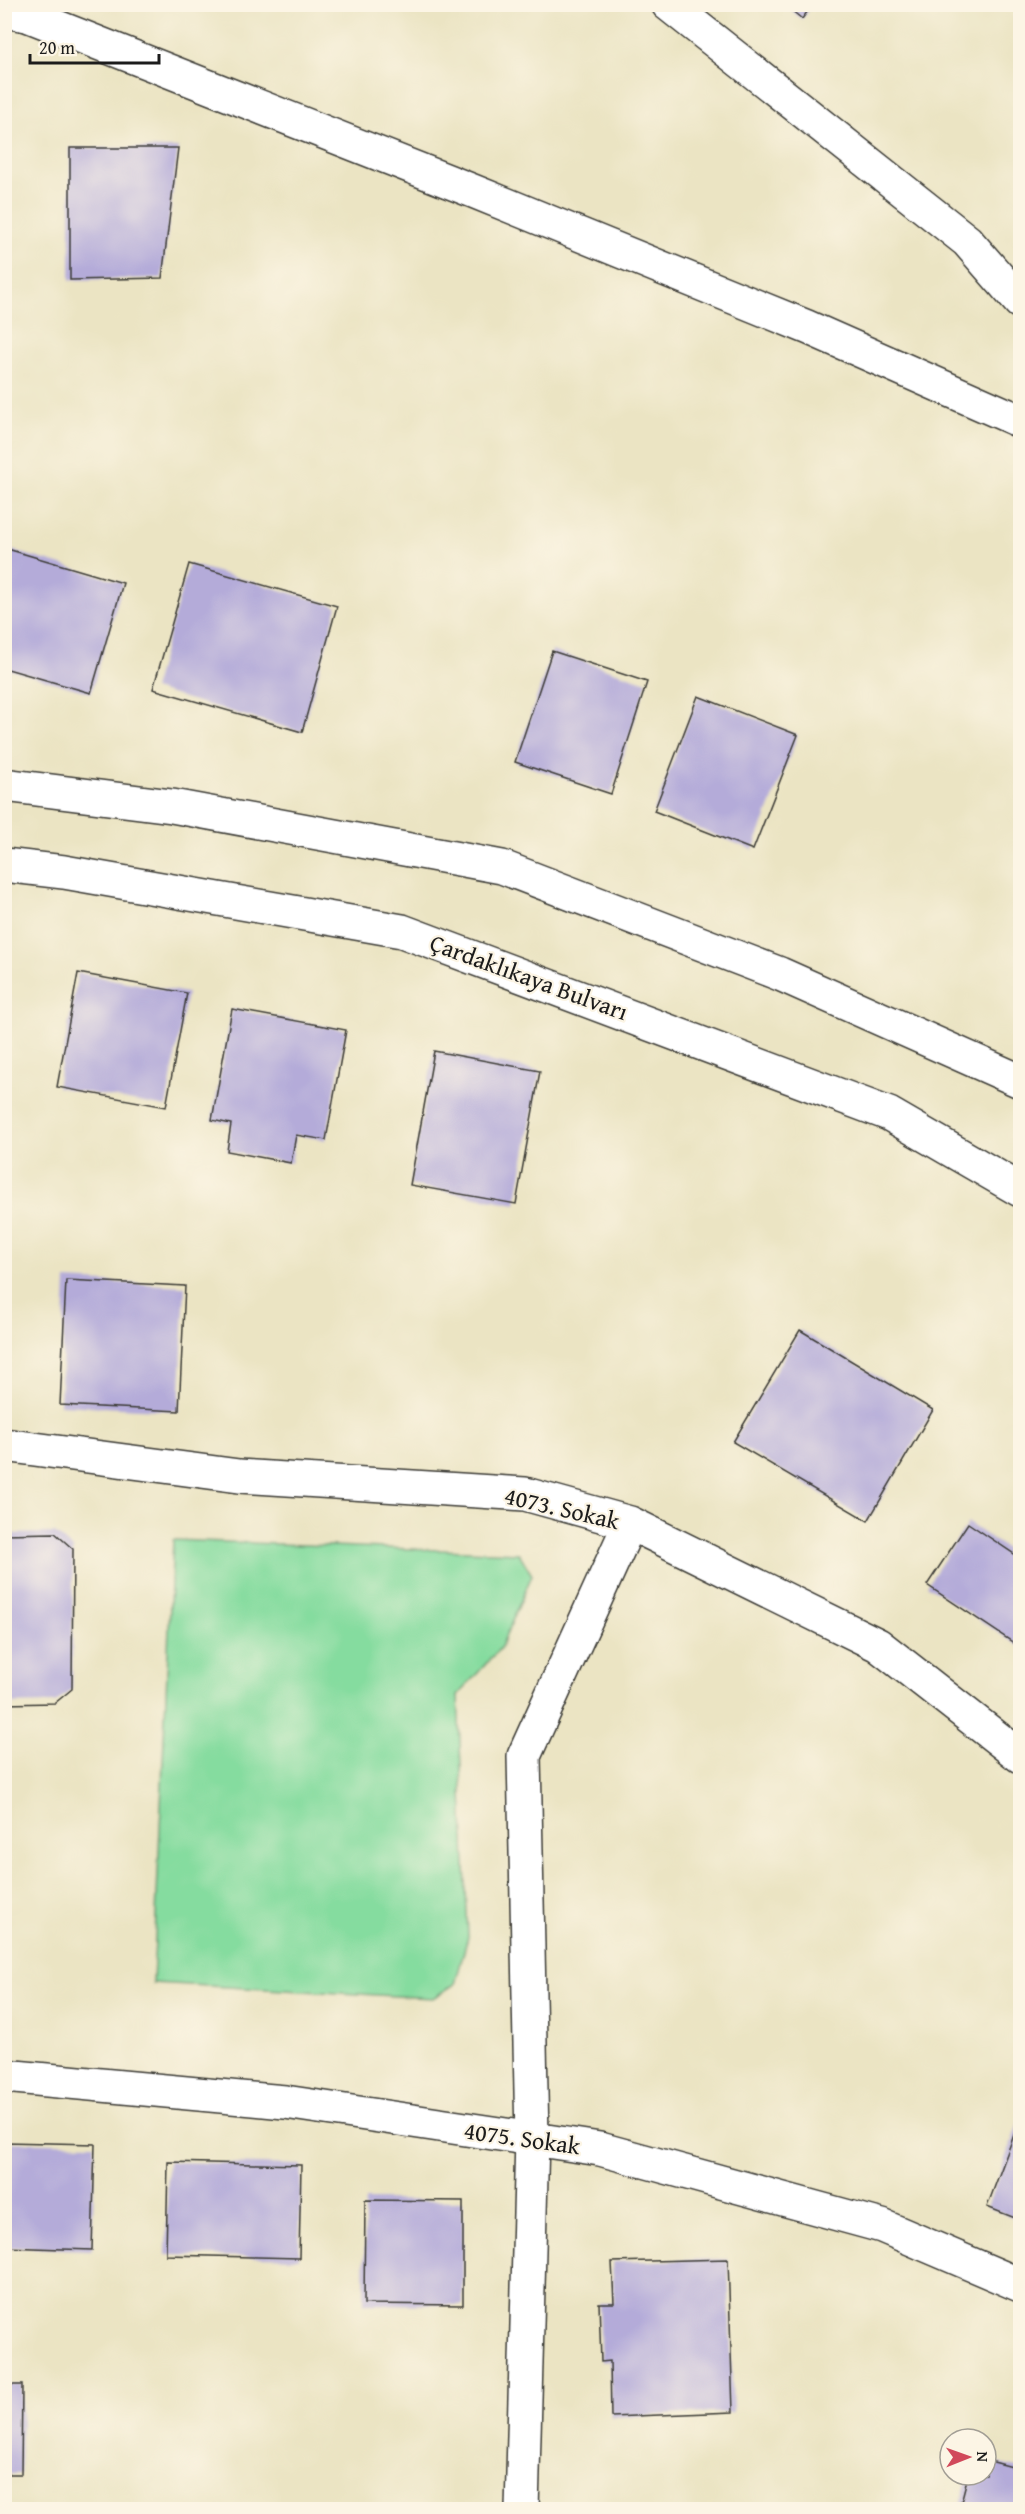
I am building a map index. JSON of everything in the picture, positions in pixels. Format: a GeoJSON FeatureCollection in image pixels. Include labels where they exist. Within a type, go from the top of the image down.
{"type":"FeatureCollection","features":[{"type":"Feature","properties":{"kind":"street"},"geometry":{"type":"LineString","coordinates":[[668,4],[967,241],[1020,302]]}},
{"type":"Feature","properties":{"kind":"street"},"geometry":{"type":"LineString","coordinates":[[4,11],[27,15],[473,190],[807,327],[1020,421]]}},
{"type":"Feature","properties":{"kind":"street"},"geometry":{"type":"LineString","coordinates":[[4,784],[172,806],[502,867],[780,974],[1020,1080]]}},
{"type":"Feature","properties":{"kind":"street","name":"Çardaklıkaya Bulvarı"},"geometry":{"type":"LineString","coordinates":[[4,865],[64,872],[402,931],[889,1114],[1020,1190]]}},
{"type":"Feature","properties":{"kind":"street","name":"4073. Sokak"},"geometry":{"type":"LineString","coordinates":[[4,1445],[239,1476],[525,1494],[630,1523],[878,1645],[1020,1756]]}},
{"type":"Feature","properties":{"kind":"street"},"geometry":{"type":"LineString","coordinates":[[522,2510],[532,2139],[524,1756],[630,1523]]}},
{"type":"Feature","properties":{"kind":"street","name":"4075. Sokak"},"geometry":{"type":"LineString","coordinates":[[4,2076],[285,2102],[600,2149],[882,2226],[1020,2285]]}},
{"type":"Feature","properties":{"kind":"green space"},"geometry":{"type":"Polygon","coordinates":[[[173,1540],[519,1553],[532,1575],[501,1647],[458,1695],[468,1937],[455,1984],[433,1998],[153,1983],[173,1540]]]}},
{"type":"Feature","properties":{"kind":"building"},"geometry":{"type":"Polygon","coordinates":[[[784,4],[813,4],[802,19],[784,4]]]}},
{"type":"Feature","properties":{"kind":"building"},"geometry":{"type":"Polygon","coordinates":[[[70,148],[178,148],[162,278],[70,280],[70,148]]]}},
{"type":"Feature","properties":{"kind":"building"},"geometry":{"type":"Polygon","coordinates":[[[4,548],[123,583],[91,693],[4,668],[4,548]]]}},
{"type":"Feature","properties":{"kind":"building"},"geometry":{"type":"Polygon","coordinates":[[[189,564],[337,606],[302,732],[153,689],[189,564]]]}},
{"type":"Feature","properties":{"kind":"building"},"geometry":{"type":"Polygon","coordinates":[[[552,651],[647,682],[611,794],[515,762],[552,651]]]}},
{"type":"Feature","properties":{"kind":"building"},"geometry":{"type":"Polygon","coordinates":[[[698,696],[798,735],[753,850],[654,811],[698,696]]]}},
{"type":"Feature","properties":{"kind":"building"},"geometry":{"type":"Polygon","coordinates":[[[78,973],[187,993],[166,1107],[57,1087],[78,973]]]}},
{"type":"Feature","properties":{"kind":"building"},"geometry":{"type":"Polygon","coordinates":[[[232,1009],[346,1030],[326,1140],[296,1135],[291,1163],[227,1151],[231,1124],[212,1120],[232,1009]]]}},
{"type":"Feature","properties":{"kind":"building"},"geometry":{"type":"Polygon","coordinates":[[[434,1051],[540,1071],[516,1204],[410,1185],[434,1051]]]}},
{"type":"Feature","properties":{"kind":"building"},"geometry":{"type":"Polygon","coordinates":[[[66,1280],[185,1286],[179,1411],[60,1405],[66,1280]]]}},
{"type":"Feature","properties":{"kind":"building"},"geometry":{"type":"Polygon","coordinates":[[[800,1330],[933,1410],[868,1521],[733,1442],[800,1330]]]}},
{"type":"Feature","properties":{"kind":"building"},"geometry":{"type":"Polygon","coordinates":[[[968,1523],[1020,1558],[1020,1647],[927,1585],[968,1523]]]}},
{"type":"Feature","properties":{"kind":"building"},"geometry":{"type":"Polygon","coordinates":[[[55,1533],[73,1549],[72,1689],[55,1703],[4,1704],[4,1534],[55,1533]]]}},
{"type":"Feature","properties":{"kind":"building"},"geometry":{"type":"Polygon","coordinates":[[[1020,2119],[1020,2220],[987,2207],[1020,2119]]]}},
{"type":"Feature","properties":{"kind":"building"},"geometry":{"type":"Polygon","coordinates":[[[4,2142],[95,2144],[92,2250],[4,2247],[4,2142]]]}},
{"type":"Feature","properties":{"kind":"building"},"geometry":{"type":"Polygon","coordinates":[[[168,2162],[301,2165],[299,2258],[166,2255],[168,2162]]]}},
{"type":"Feature","properties":{"kind":"building"},"geometry":{"type":"Polygon","coordinates":[[[365,2200],[463,2201],[463,2305],[364,2304],[365,2200]]]}},
{"type":"Feature","properties":{"kind":"building"},"geometry":{"type":"Polygon","coordinates":[[[728,2259],[733,2412],[611,2417],[610,2361],[601,2362],[599,2303],[614,2303],[612,2262],[728,2259]]]}},
{"type":"Feature","properties":{"kind":"building"},"geometry":{"type":"Polygon","coordinates":[[[4,2385],[22,2385],[21,2474],[4,2474],[4,2385]]]}},
{"type":"Feature","properties":{"kind":"building"},"geometry":{"type":"Polygon","coordinates":[[[998,2463],[1020,2469],[1020,2510],[959,2510],[965,2487],[998,2487],[998,2463]]]}}]}
